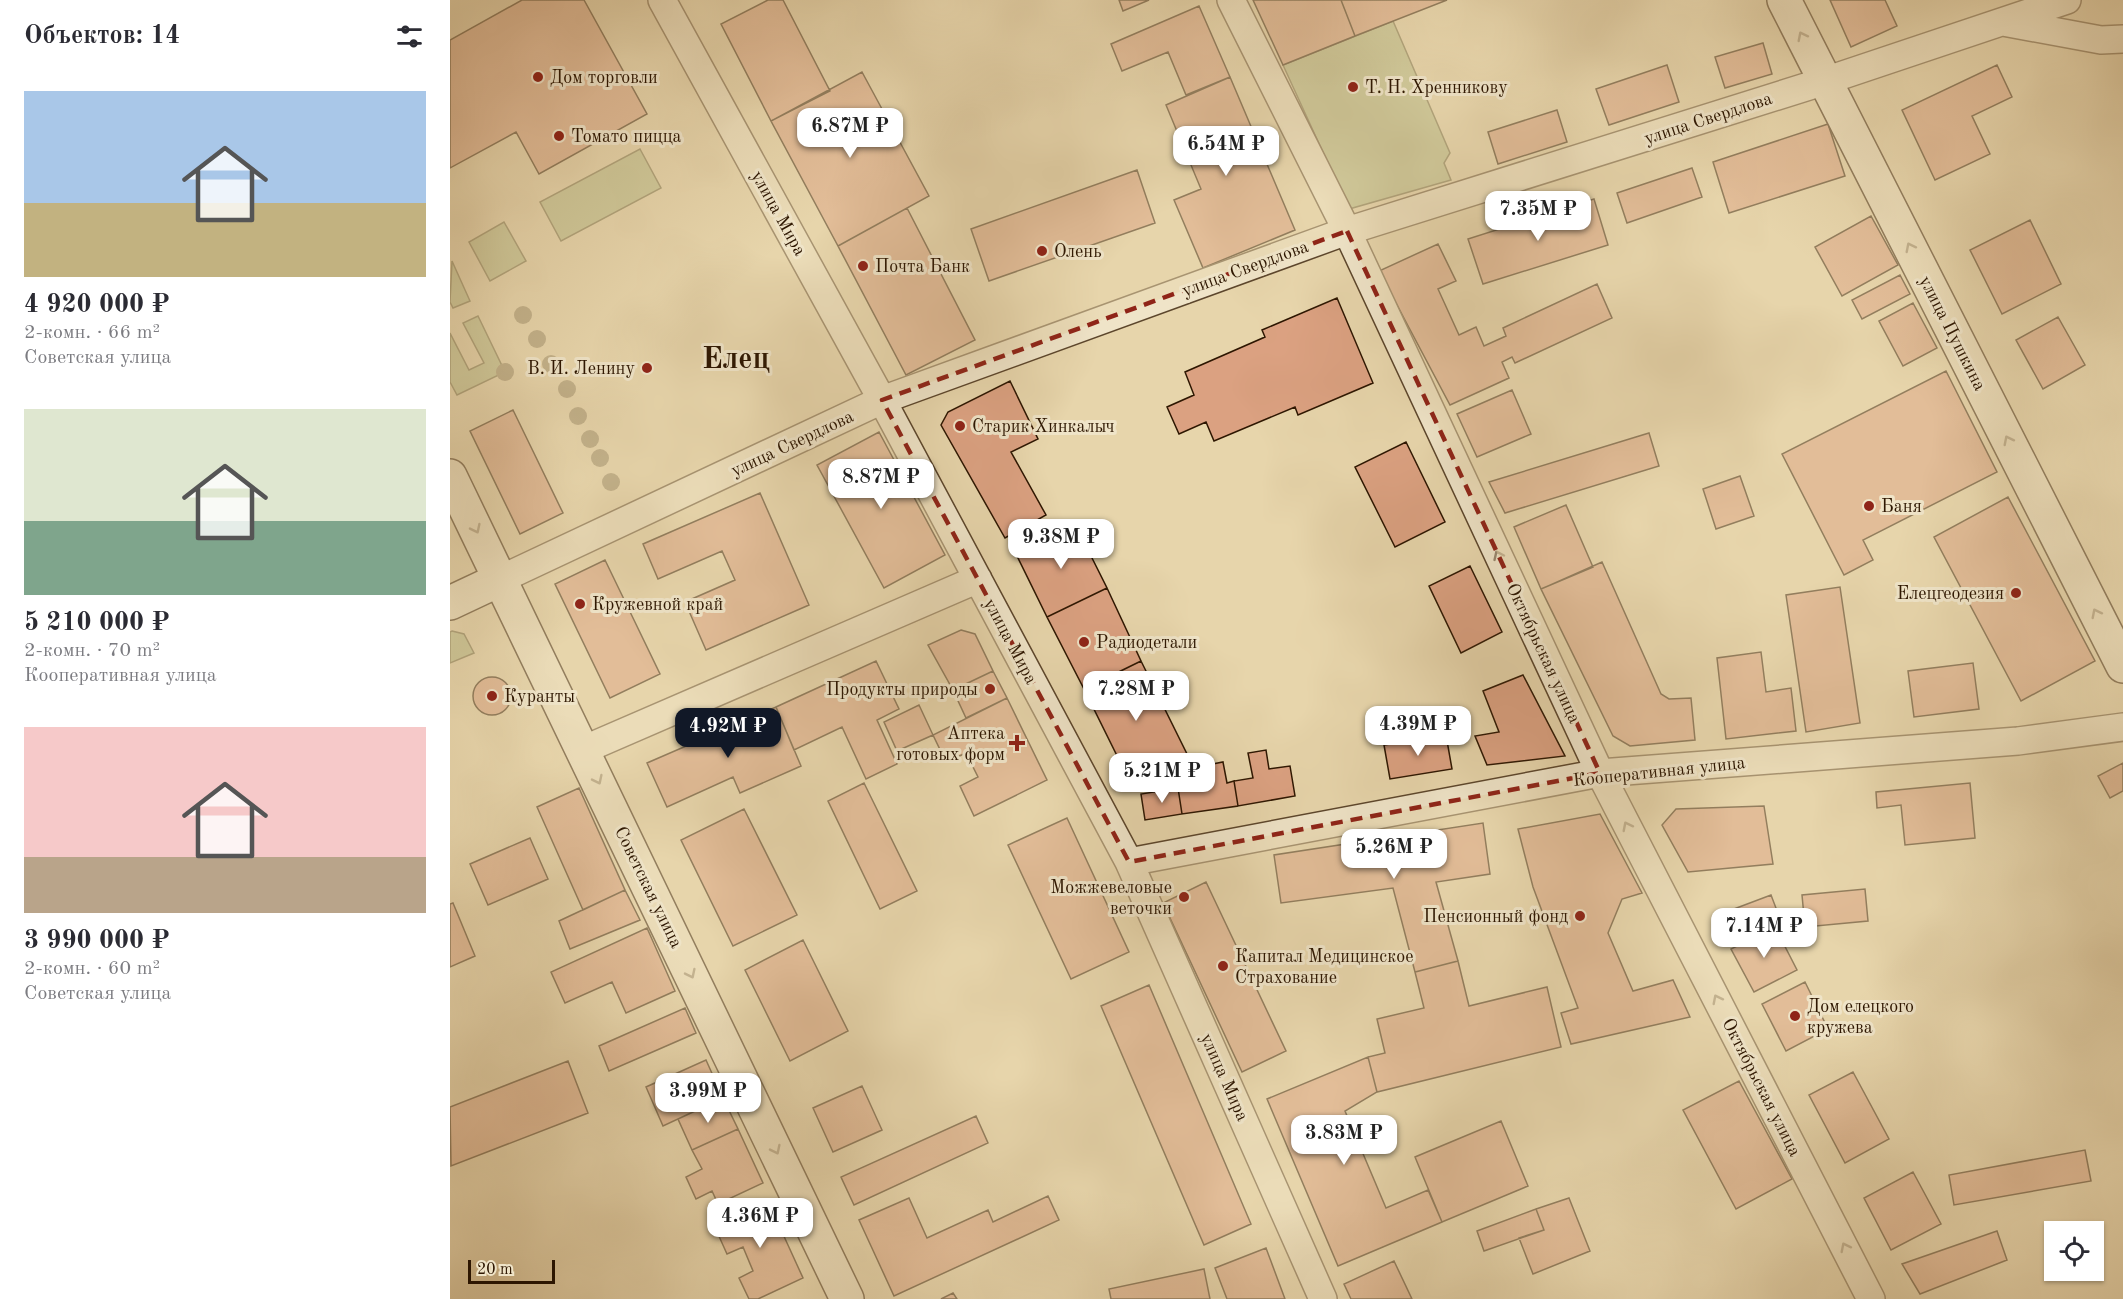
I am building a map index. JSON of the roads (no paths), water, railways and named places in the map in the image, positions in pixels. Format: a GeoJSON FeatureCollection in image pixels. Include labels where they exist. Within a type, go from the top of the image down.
{"type":"FeatureCollection","features":[{"type":"Feature","properties":{"kind":"street","name":"улица Мира"},"geometry":{"type":"LineString","coordinates":[[662,0],[882,400],[1129,862],[1323,1299]]}},
{"type":"Feature","properties":{"kind":"street","name":"Октябрьская улица"},"geometry":{"type":"LineString","coordinates":[[1231,0],[1347,231],[1600,773],[1871,1299]]}},
{"type":"Feature","properties":{"kind":"street","name":"улица Пушкина"},"geometry":{"type":"LineString","coordinates":[[1784,0],[2123,666]]}},
{"type":"Feature","properties":{"kind":"street","name":"улица Свердлова"},"geometry":{"type":"LineString","coordinates":[[450,603],[882,400],[1347,231],[1825,81],[2067,0]]}},
{"type":"Feature","properties":{"kind":"street"},"geometry":{"type":"LineString","coordinates":[[2003,22],[2101,40],[2123,39]]}},
{"type":"Feature","properties":{"kind":"street","name":"Советская улица"},"geometry":{"type":"LineString","coordinates":[[450,476],[848,1299]]}},
{"type":"Feature","properties":{"kind":"street"},"geometry":{"type":"LineString","coordinates":[[583,750],[978,579]]}},
{"type":"Feature","properties":{"kind":"street","name":"Кооперативная улица"},"geometry":{"type":"LineString","coordinates":[[1129,862],[1600,773],[2018,741],[2123,727]]}},
{"type":"Feature","properties":{"kind":"place","name":"Дом торговли"},"geometry":{"type":"Point","coordinates":[538,77]}},
{"type":"Feature","properties":{"kind":"place","name":"Т. Н. Хренникову"},"geometry":{"type":"Point","coordinates":[1353,87]}},
{"type":"Feature","properties":{"kind":"place","name":"Томато пицца"},"geometry":{"type":"Point","coordinates":[559,136]}},
{"type":"Feature","properties":{"kind":"place","name":"Олень"},"geometry":{"type":"Point","coordinates":[1042,251]}},
{"type":"Feature","properties":{"kind":"place","name":"Почта Банк"},"geometry":{"type":"Point","coordinates":[863,266]}},
{"type":"Feature","properties":{"kind":"place","name":"В. И. Ленину"},"geometry":{"type":"Point","coordinates":[647,368]}},
{"type":"Feature","properties":{"kind":"place","name":"Старик Хинкалыч"},"geometry":{"type":"Point","coordinates":[960,426]}},
{"type":"Feature","properties":{"kind":"place","name":"Баня"},"geometry":{"type":"Point","coordinates":[1869,506]}},
{"type":"Feature","properties":{"kind":"place","name":"Елецгеодезия"},"geometry":{"type":"Point","coordinates":[2016,593]}},
{"type":"Feature","properties":{"kind":"place","name":"Кружевной край"},"geometry":{"type":"Point","coordinates":[580,604]}},
{"type":"Feature","properties":{"kind":"place","name":"Радиодетали"},"geometry":{"type":"Point","coordinates":[1084,642]}},
{"type":"Feature","properties":{"kind":"place","name":"Продукты природы"},"geometry":{"type":"Point","coordinates":[990,689]}},
{"type":"Feature","properties":{"kind":"place","name":"Куранты"},"geometry":{"type":"Point","coordinates":[492,696]}},
{"type":"Feature","properties":{"kind":"place","name":"Аптека готовых форм"},"geometry":{"type":"Point","coordinates":[1017,743]}},
{"type":"Feature","properties":{"kind":"place","name":"Можжевеловые веточки"},"geometry":{"type":"Point","coordinates":[1184,897]}},
{"type":"Feature","properties":{"kind":"place","name":"Пенсионный фонд"},"geometry":{"type":"Point","coordinates":[1580,916]}},
{"type":"Feature","properties":{"kind":"place","name":"Капитал Медицинское Страхование"},"geometry":{"type":"Point","coordinates":[1223,966]}},
{"type":"Feature","properties":{"kind":"place","name":"Дом елецкого кружева"},"geometry":{"type":"Point","coordinates":[1795,1016]}},
{"type":"Feature","properties":{"kind":"district","name":"Елец"},"geometry":{"type":"Point","coordinates":[736,358]}}]}
